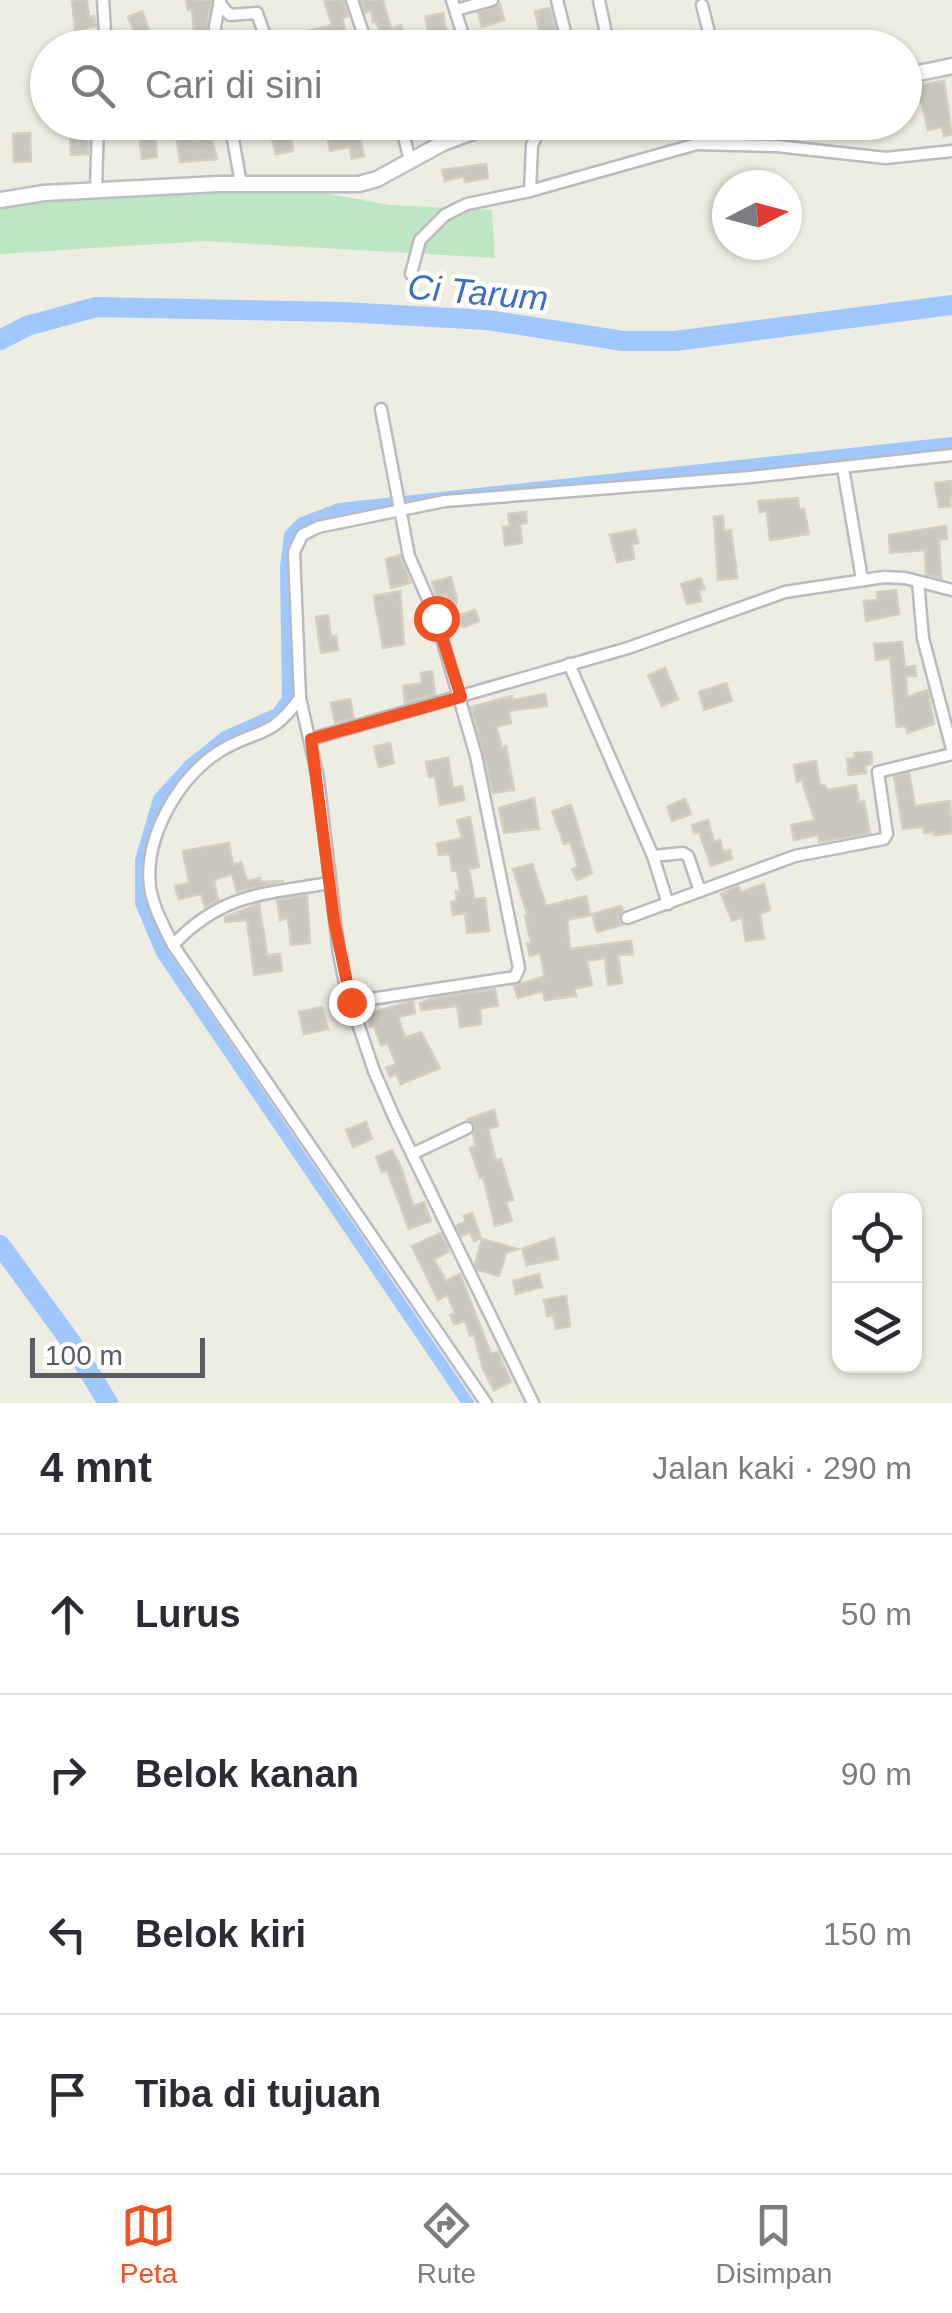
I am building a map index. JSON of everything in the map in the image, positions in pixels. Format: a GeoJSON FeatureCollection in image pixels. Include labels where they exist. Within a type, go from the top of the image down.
{"type":"FeatureCollection","features":[{"type":"Feature","properties":{"kind":"main road"},"geometry":{"type":"LineString","coordinates":[[922,72],[952,66]]}},
{"type":"Feature","properties":{"kind":"main road"},"geometry":{"type":"LineString","coordinates":[[0,200],[96,190],[359,184],[454,140]]}},
{"type":"Feature","properties":{"kind":"street"},"geometry":{"type":"LineString","coordinates":[[103,0],[105,30]]}},
{"type":"Feature","properties":{"kind":"street"},"geometry":{"type":"LineString","coordinates":[[352,0],[362,30]]}},
{"type":"Feature","properties":{"kind":"street"},"geometry":{"type":"LineString","coordinates":[[462,30],[454,5],[492,0]]}},
{"type":"Feature","properties":{"kind":"street"},"geometry":{"type":"LineString","coordinates":[[558,0],[565,30]]}},
{"type":"Feature","properties":{"kind":"street"},"geometry":{"type":"LineString","coordinates":[[599,0],[605,30]]}},
{"type":"Feature","properties":{"kind":"street"},"geometry":{"type":"LineString","coordinates":[[216,30],[220,1]]}},
{"type":"Feature","properties":{"kind":"street"},"geometry":{"type":"LineString","coordinates":[[220,1],[230,15],[257,13],[262,30]]}},
{"type":"Feature","properties":{"kind":"street"},"geometry":{"type":"LineString","coordinates":[[702,5],[708,30]]}},
{"type":"Feature","properties":{"kind":"street"},"geometry":{"type":"LineString","coordinates":[[96,190],[97,140]]}},
{"type":"Feature","properties":{"kind":"street"},"geometry":{"type":"LineString","coordinates":[[233,140],[241,184]]}},
{"type":"Feature","properties":{"kind":"street"},"geometry":{"type":"LineString","coordinates":[[405,140],[410,160]]}},
{"type":"Feature","properties":{"kind":"street"},"geometry":{"type":"LineString","coordinates":[[530,191],[535,140]]}},
{"type":"Feature","properties":{"kind":"street"},"geometry":{"type":"LineString","coordinates":[[412,274],[420,240],[446,215],[466,204],[713,142],[875,158],[952,151]]}},
{"type":"Feature","properties":{"kind":"street"},"geometry":{"type":"LineString","coordinates":[[351,1002],[478,985],[515,977],[519,972],[461,697],[436,618],[410,556],[382,409]]}},
{"type":"Feature","properties":{"kind":"street"},"geometry":{"type":"LineString","coordinates":[[533,1403],[374,1071],[351,1002],[339,954],[311,739],[300,698],[294,620],[294,552],[298,542],[307,531],[330,523],[445,500],[843,468],[952,455]]}},
{"type":"Feature","properties":{"kind":"street"},"geometry":{"type":"LineString","coordinates":[[843,468],[862,579]]}},
{"type":"Feature","properties":{"kind":"street"},"geometry":{"type":"LineString","coordinates":[[311,739],[652,640],[784,592],[897,577],[952,590]]}},
{"type":"Feature","properties":{"kind":"street"},"geometry":{"type":"LineString","coordinates":[[627,918],[795,856],[884,839],[878,772],[952,752],[923,638],[918,582]]}},
{"type":"Feature","properties":{"kind":"street"},"geometry":{"type":"LineString","coordinates":[[570,664],[653,856],[668,904]]}},
{"type":"Feature","properties":{"kind":"street"},"geometry":{"type":"LineString","coordinates":[[300,698],[272,729],[213,756],[196,771],[170,806],[156,835],[150,874],[156,908],[172,945],[486,1403]]}},
{"type":"Feature","properties":{"kind":"street"},"geometry":{"type":"LineString","coordinates":[[653,856],[688,856],[700,890]]}},
{"type":"Feature","properties":{"kind":"street"},"geometry":{"type":"LineString","coordinates":[[172,945],[194,922],[216,908],[262,894],[330,883]]}},
{"type":"Feature","properties":{"kind":"street"},"geometry":{"type":"LineString","coordinates":[[412,1154],[467,1128]]}},
{"type":"Feature","properties":{"kind":"green space"},"geometry":{"type":"Polygon","coordinates":[[[298,188],[389,205],[492,210],[495,258],[204,241],[0,254],[0,210],[21,202],[298,188]]]}},
{"type":"Feature","properties":{"kind":"building"},"geometry":{"type":"Polygon","coordinates":[[[72,0],[87,0],[89,17],[94,16],[96,26],[75,30],[72,0]]]}},
{"type":"Feature","properties":{"kind":"building"},"geometry":{"type":"Polygon","coordinates":[[[186,0],[211,0],[207,30],[194,30],[192,9],[188,10],[186,0]]]}},
{"type":"Feature","properties":{"kind":"building"},"geometry":{"type":"Polygon","coordinates":[[[324,0],[343,0],[348,16],[342,18],[345,30],[313,30],[332,25],[324,0]]]}},
{"type":"Feature","properties":{"kind":"building"},"geometry":{"type":"Polygon","coordinates":[[[361,0],[383,0],[391,29],[401,25],[403,30],[379,30],[371,11],[365,12],[361,0]]]}},
{"type":"Feature","properties":{"kind":"building"},"geometry":{"type":"Polygon","coordinates":[[[500,4],[504,20],[482,27],[478,13],[500,4]]]}},
{"type":"Feature","properties":{"kind":"building"},"geometry":{"type":"Polygon","coordinates":[[[550,8],[556,30],[539,30],[535,11],[550,8]]]}},
{"type":"Feature","properties":{"kind":"building"},"geometry":{"type":"Polygon","coordinates":[[[142,11],[149,30],[133,30],[128,17],[142,11]]]}},
{"type":"Feature","properties":{"kind":"building"},"geometry":{"type":"Polygon","coordinates":[[[443,13],[447,30],[428,30],[425,17],[443,13]]]}},
{"type":"Feature","properties":{"kind":"building"},"geometry":{"type":"Polygon","coordinates":[[[944,81],[952,134],[944,136],[942,127],[928,130],[922,84],[944,81]]]}},
{"type":"Feature","properties":{"kind":"building"},"geometry":{"type":"Polygon","coordinates":[[[30,133],[31,161],[14,162],[13,134],[30,133]]]}},
{"type":"Feature","properties":{"kind":"building"},"geometry":{"type":"Polygon","coordinates":[[[70,140],[88,140],[88,154],[71,155],[70,140]]]}},
{"type":"Feature","properties":{"kind":"building"},"geometry":{"type":"Polygon","coordinates":[[[139,140],[155,140],[157,157],[142,159],[139,140]]]}},
{"type":"Feature","properties":{"kind":"building"},"geometry":{"type":"Polygon","coordinates":[[[177,140],[212,140],[217,159],[180,162],[177,140]]]}},
{"type":"Feature","properties":{"kind":"building"},"geometry":{"type":"Polygon","coordinates":[[[272,140],[291,140],[293,151],[276,154],[272,140]]]}},
{"type":"Feature","properties":{"kind":"building"},"geometry":{"type":"Polygon","coordinates":[[[328,140],[360,140],[364,156],[352,159],[349,147],[330,151],[328,140]]]}},
{"type":"Feature","properties":{"kind":"building"},"geometry":{"type":"Polygon","coordinates":[[[486,164],[488,178],[465,182],[464,176],[445,181],[442,170],[486,164]]]}},
{"type":"Feature","properties":{"kind":"building"},"geometry":{"type":"Polygon","coordinates":[[[952,481],[950,506],[939,507],[935,483],[952,481]]]}},
{"type":"Feature","properties":{"kind":"building"},"geometry":{"type":"Polygon","coordinates":[[[798,498],[809,534],[770,540],[767,511],[760,512],[758,501],[798,498]]]}},
{"type":"Feature","properties":{"kind":"building"},"geometry":{"type":"Polygon","coordinates":[[[526,512],[527,523],[520,524],[522,543],[505,545],[503,527],[510,526],[508,514],[526,512]]]}},
{"type":"Feature","properties":{"kind":"building"},"geometry":{"type":"Polygon","coordinates":[[[723,516],[724,531],[731,530],[737,578],[718,580],[714,517],[723,516]]]}},
{"type":"Feature","properties":{"kind":"building"},"geometry":{"type":"Polygon","coordinates":[[[946,526],[947,539],[939,539],[941,578],[926,574],[925,550],[890,553],[889,535],[946,526]]]}},
{"type":"Feature","properties":{"kind":"building"},"geometry":{"type":"Polygon","coordinates":[[[635,530],[638,543],[632,544],[634,559],[617,562],[610,535],[635,530]]]}},
{"type":"Feature","properties":{"kind":"building"},"geometry":{"type":"Polygon","coordinates":[[[400,555],[410,583],[391,588],[386,559],[400,555]]]}},
{"type":"Feature","properties":{"kind":"building"},"geometry":{"type":"Polygon","coordinates":[[[451,577],[457,600],[451,618],[475,610],[479,621],[464,627],[446,621],[443,611],[448,594],[436,597],[432,582],[451,577]]]}},
{"type":"Feature","properties":{"kind":"building"},"geometry":{"type":"Polygon","coordinates":[[[701,578],[701,601],[687,604],[681,584],[701,578]]]}},
{"type":"Feature","properties":{"kind":"building"},"geometry":{"type":"Polygon","coordinates":[[[896,590],[899,614],[866,621],[864,601],[878,600],[877,592],[896,590]]]}},
{"type":"Feature","properties":{"kind":"building"},"geometry":{"type":"Polygon","coordinates":[[[400,591],[404,644],[383,648],[374,596],[400,591]]]}},
{"type":"Feature","properties":{"kind":"building"},"geometry":{"type":"Polygon","coordinates":[[[328,615],[331,637],[336,636],[338,650],[321,653],[316,617],[328,615]]]}},
{"type":"Feature","properties":{"kind":"building"},"geometry":{"type":"Polygon","coordinates":[[[902,642],[905,667],[915,666],[916,676],[906,676],[907,697],[928,690],[934,724],[907,733],[906,726],[897,727],[890,658],[876,660],[874,644],[902,642]]]}},
{"type":"Feature","properties":{"kind":"building"},"geometry":{"type":"Polygon","coordinates":[[[665,668],[678,699],[662,706],[648,675],[665,668]]]}},
{"type":"Feature","properties":{"kind":"building"},"geometry":{"type":"Polygon","coordinates":[[[432,671],[435,694],[405,703],[403,686],[422,683],[421,673],[432,671]]]}},
{"type":"Feature","properties":{"kind":"building"},"geometry":{"type":"Polygon","coordinates":[[[726,683],[732,701],[704,710],[699,692],[726,683]]]}},
{"type":"Feature","properties":{"kind":"building"},"geometry":{"type":"Polygon","coordinates":[[[545,694],[547,706],[509,711],[511,723],[496,727],[502,747],[506,746],[514,790],[493,793],[471,707],[512,696],[513,700],[545,694]]]}},
{"type":"Feature","properties":{"kind":"building"},"geometry":{"type":"Polygon","coordinates":[[[350,699],[354,718],[335,723],[331,703],[350,699]]]}},
{"type":"Feature","properties":{"kind":"building"},"geometry":{"type":"Polygon","coordinates":[[[390,743],[394,763],[379,767],[374,747],[390,743]]]}},
{"type":"Feature","properties":{"kind":"building"},"geometry":{"type":"Polygon","coordinates":[[[871,752],[872,764],[865,765],[866,773],[849,775],[847,759],[854,758],[854,753],[871,752]]]}},
{"type":"Feature","properties":{"kind":"building"},"geometry":{"type":"Polygon","coordinates":[[[448,758],[453,788],[462,786],[464,800],[440,805],[435,776],[429,777],[426,762],[448,758]]]}},
{"type":"Feature","properties":{"kind":"building"},"geometry":{"type":"Polygon","coordinates":[[[816,761],[820,786],[825,785],[827,790],[856,785],[859,802],[864,801],[870,833],[819,842],[818,835],[794,840],[791,825],[815,820],[802,781],[797,782],[794,765],[816,761]]]}},
{"type":"Feature","properties":{"kind":"building"},"geometry":{"type":"Polygon","coordinates":[[[909,773],[915,806],[950,801],[952,833],[924,833],[923,827],[903,829],[894,777],[909,773]]]}},
{"type":"Feature","properties":{"kind":"building"},"geometry":{"type":"Polygon","coordinates":[[[534,798],[539,829],[504,833],[499,808],[534,798]]]}},
{"type":"Feature","properties":{"kind":"building"},"geometry":{"type":"Polygon","coordinates":[[[685,799],[691,814],[672,821],[667,807],[685,799]]]}},
{"type":"Feature","properties":{"kind":"building"},"geometry":{"type":"Polygon","coordinates":[[[571,805],[592,873],[577,880],[572,869],[578,867],[570,842],[564,844],[552,811],[571,805]]]}},
{"type":"Feature","properties":{"kind":"building"},"geometry":{"type":"Polygon","coordinates":[[[470,817],[479,867],[469,869],[474,899],[485,898],[489,931],[467,933],[465,913],[453,915],[451,902],[457,901],[456,891],[460,891],[457,871],[452,871],[450,854],[439,855],[437,844],[462,838],[457,820],[470,817]]]}},
{"type":"Feature","properties":{"kind":"building"},"geometry":{"type":"Polygon","coordinates":[[[708,820],[714,842],[720,840],[723,852],[730,850],[732,859],[711,866],[699,832],[694,833],[692,825],[708,820]]]}},
{"type":"Feature","properties":{"kind":"building"},"geometry":{"type":"Polygon","coordinates":[[[229,843],[233,865],[241,862],[247,881],[284,881],[237,892],[232,874],[214,880],[218,900],[205,907],[201,894],[179,899],[175,886],[189,883],[183,851],[229,843]]]}},
{"type":"Feature","properties":{"kind":"building"},"geometry":{"type":"Polygon","coordinates":[[[532,864],[546,906],[586,896],[590,915],[567,920],[570,949],[631,941],[633,954],[618,955],[622,983],[608,985],[605,958],[587,961],[592,985],[574,989],[576,996],[545,1000],[543,991],[518,998],[514,986],[545,976],[540,953],[530,956],[528,916],[513,869],[532,864]]]}},
{"type":"Feature","properties":{"kind":"building"},"geometry":{"type":"Polygon","coordinates":[[[764,884],[770,910],[760,914],[764,939],[746,941],[742,917],[732,921],[721,894],[738,886],[741,892],[764,884]]]}},
{"type":"Feature","properties":{"kind":"building"},"geometry":{"type":"Polygon","coordinates":[[[307,895],[310,943],[291,945],[288,918],[280,920],[277,900],[307,895]]]}},
{"type":"Feature","properties":{"kind":"building"},"geometry":{"type":"Polygon","coordinates":[[[259,904],[267,955],[280,954],[282,971],[254,975],[247,920],[225,922],[225,917],[259,904]]]}},
{"type":"Feature","properties":{"kind":"building"},"geometry":{"type":"Polygon","coordinates":[[[621,906],[623,911],[618,918],[622,925],[597,932],[592,914],[621,906]]]}},
{"type":"Feature","properties":{"kind":"building"},"geometry":{"type":"Polygon","coordinates":[[[495,989],[498,1005],[480,1009],[481,1024],[460,1027],[457,1006],[421,1010],[420,1003],[434,998],[495,989]]]}},
{"type":"Feature","properties":{"kind":"building"},"geometry":{"type":"Polygon","coordinates":[[[413,1001],[415,1013],[398,1017],[405,1038],[421,1032],[440,1068],[401,1084],[396,1074],[390,1077],[386,1068],[396,1064],[388,1043],[381,1045],[374,1026],[370,1027],[367,1014],[413,1001]]]}},
{"type":"Feature","properties":{"kind":"building"},"geometry":{"type":"Polygon","coordinates":[[[322,1007],[328,1029],[304,1034],[299,1012],[322,1007]]]}},
{"type":"Feature","properties":{"kind":"building"},"geometry":{"type":"Polygon","coordinates":[[[494,1110],[498,1126],[488,1129],[513,1200],[506,1202],[512,1221],[495,1226],[483,1177],[480,1178],[470,1148],[476,1146],[475,1125],[468,1119],[494,1110]]]}},
{"type":"Feature","properties":{"kind":"building"},"geometry":{"type":"Polygon","coordinates":[[[366,1122],[372,1139],[353,1147],[346,1130],[366,1122]]]}},
{"type":"Feature","properties":{"kind":"building"},"geometry":{"type":"Polygon","coordinates":[[[392,1150],[413,1206],[424,1202],[431,1221],[409,1229],[387,1170],[382,1172],[376,1157],[392,1150]]]}},
{"type":"Feature","properties":{"kind":"building"},"geometry":{"type":"Polygon","coordinates":[[[472,1213],[481,1238],[474,1241],[470,1232],[461,1236],[456,1226],[472,1213]]]}},
{"type":"Feature","properties":{"kind":"building"},"geometry":{"type":"Polygon","coordinates":[[[441,1233],[449,1252],[434,1259],[446,1281],[460,1274],[491,1354],[498,1352],[511,1382],[494,1390],[483,1369],[474,1335],[470,1336],[465,1321],[454,1324],[450,1315],[455,1313],[447,1295],[438,1300],[412,1246],[441,1233]]]}},
{"type":"Feature","properties":{"kind":"building"},"geometry":{"type":"Polygon","coordinates":[[[554,1238],[558,1259],[527,1265],[522,1249],[554,1238]]]}},
{"type":"Feature","properties":{"kind":"building"},"geometry":{"type":"Polygon","coordinates":[[[482,1239],[518,1249],[506,1253],[499,1276],[478,1270],[475,1264],[482,1239]]]}},
{"type":"Feature","properties":{"kind":"building"},"geometry":{"type":"Polygon","coordinates":[[[539,1274],[542,1287],[516,1294],[513,1281],[539,1274]]]}},
{"type":"Feature","properties":{"kind":"building"},"geometry":{"type":"Polygon","coordinates":[[[566,1296],[570,1326],[556,1329],[553,1315],[547,1316],[544,1300],[566,1296]]]}},
{"type":"Feature","properties":{"kind":"waterway","name":"Ci Tarum"},"geometry":{"type":"LineString","coordinates":[[0,340],[27,326],[96,307],[343,312],[487,320],[623,341],[675,341],[952,305]]}},
{"type":"Feature","properties":{"kind":"waterway"},"geometry":{"type":"LineString","coordinates":[[468,1403],[162,953],[141,903],[141,860],[159,799],[189,766],[225,737],[277,714],[288,699],[286,567],[290,535],[302,523],[339,509],[952,443]]}},
{"type":"Feature","properties":{"kind":"waterway","name":"Ci Tarum"},"geometry":{"type":"LineString","coordinates":[[0,1245],[71,1342],[108,1403]]}},
{"type":"Feature","properties":{"kind":"route"},"geometry":{"type":"LineString","coordinates":[[351,1002],[339,954],[311,739],[461,697],[436,618]]}}]}
